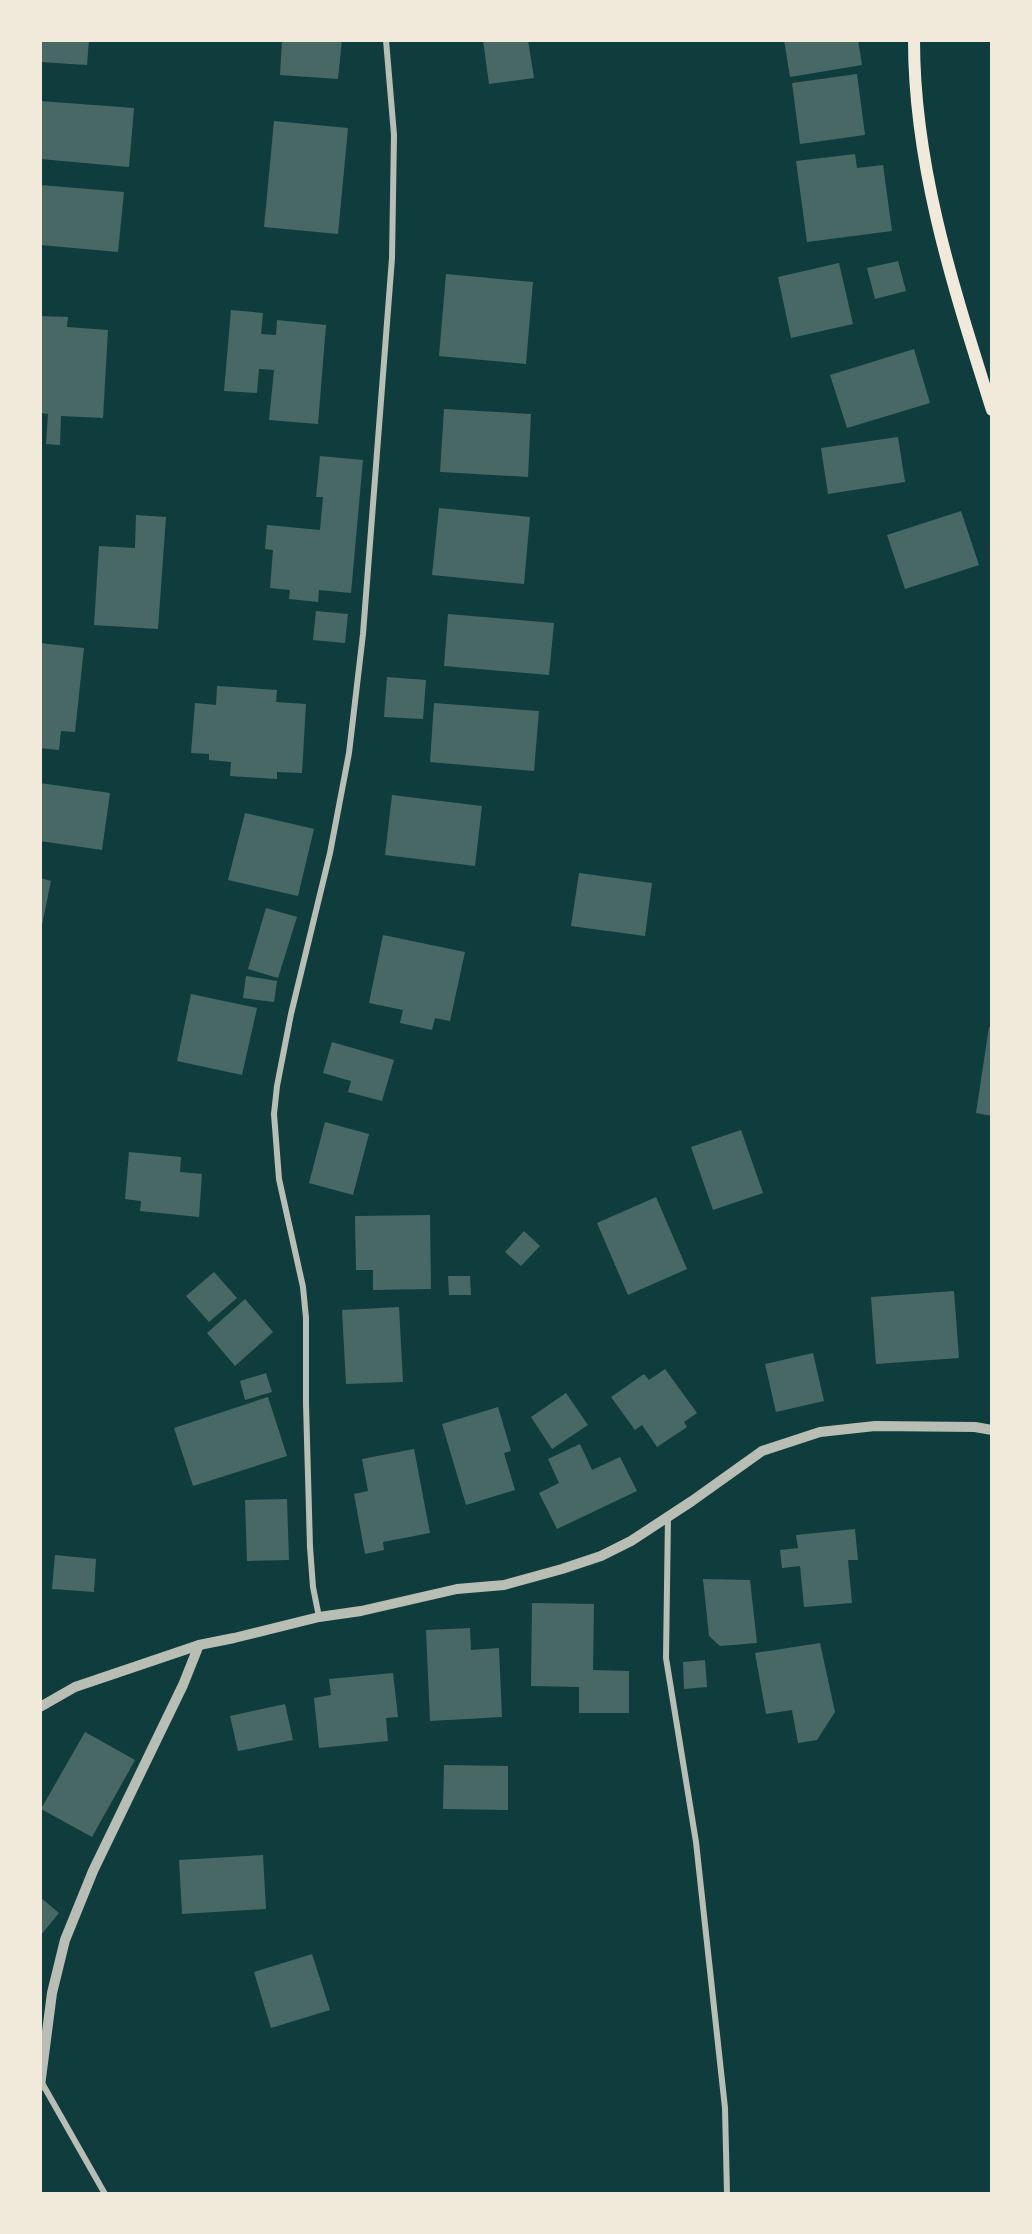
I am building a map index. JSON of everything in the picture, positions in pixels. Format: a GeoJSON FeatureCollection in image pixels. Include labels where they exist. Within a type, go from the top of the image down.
{"type":"FeatureCollection","features":[{"type":"Feature","properties":{"kind":"main road"},"geometry":{"type":"LineString","coordinates":[[914,40],[920,132],[927,179],[948,266],[992,410]]}},
{"type":"Feature","properties":{"kind":"street"},"geometry":{"type":"LineString","coordinates":[[319,1617],[313,1587],[309,1524],[306,1318],[303,1287],[279,1179],[274,1114],[291,1014],[320,899],[340,802],[349,753],[361,657],[384,389],[392,258],[394,135],[386,40]]}},
{"type":"Feature","properties":{"kind":"street"},"geometry":{"type":"LineString","coordinates":[[40,1707],[75,1687],[199,1645],[319,1617],[361,1611],[457,1589],[504,1585],[601,1556],[631,1540],[692,1501],[762,1451],[820,1432],[875,1426],[975,1427],[992,1430]]}},
{"type":"Feature","properties":{"kind":"street"},"geometry":{"type":"LineString","coordinates":[[668,1515],[666,1658],[696,1842],[725,2108],[727,2193]]}},
{"type":"Feature","properties":{"kind":"street"},"geometry":{"type":"LineString","coordinates":[[105,2193],[41,2084],[52,1993],[65,1940],[93,1871],[183,1685],[199,1645]]}},
{"type":"Feature","properties":{"kind":"building"},"geometry":{"type":"Polygon","coordinates":[[[40,40],[89,40],[87,65],[40,62],[40,40]]]}},
{"type":"Feature","properties":{"kind":"building"},"geometry":{"type":"Polygon","coordinates":[[[282,40],[342,40],[338,79],[280,75],[282,40]]]}},
{"type":"Feature","properties":{"kind":"building"},"geometry":{"type":"Polygon","coordinates":[[[483,40],[528,40],[534,78],[489,84],[483,40]]]}},
{"type":"Feature","properties":{"kind":"building"},"geometry":{"type":"Polygon","coordinates":[[[784,40],[858,40],[862,65],[790,77],[784,40]]]}},
{"type":"Feature","properties":{"kind":"building"},"geometry":{"type":"Polygon","coordinates":[[[857,74],[865,135],[800,144],[792,83],[857,74]]]}},
{"type":"Feature","properties":{"kind":"building"},"geometry":{"type":"Polygon","coordinates":[[[40,101],[134,108],[129,167],[40,159],[40,101]]]}},
{"type":"Feature","properties":{"kind":"building"},"geometry":{"type":"Polygon","coordinates":[[[274,121],[348,128],[338,234],[264,227],[274,121]]]}},
{"type":"Feature","properties":{"kind":"building"},"geometry":{"type":"Polygon","coordinates":[[[855,154],[857,168],[883,165],[892,231],[807,242],[796,161],[855,154]]]}},
{"type":"Feature","properties":{"kind":"building"},"geometry":{"type":"Polygon","coordinates":[[[40,185],[124,192],[118,252],[40,245],[40,185]]]}},
{"type":"Feature","properties":{"kind":"building"},"geometry":{"type":"Polygon","coordinates":[[[898,261],[906,291],[875,299],[867,268],[898,261]]]}},
{"type":"Feature","properties":{"kind":"building"},"geometry":{"type":"Polygon","coordinates":[[[839,263],[853,324],[791,338],[778,277],[839,263]]]}},
{"type":"Feature","properties":{"kind":"building"},"geometry":{"type":"Polygon","coordinates":[[[446,274],[533,282],[526,364],[439,356],[446,274]]]}},
{"type":"Feature","properties":{"kind":"building"},"geometry":{"type":"Polygon","coordinates":[[[231,310],[263,313],[261,334],[276,335],[277,320],[326,325],[318,424],[269,420],[274,370],[259,369],[257,393],[224,391],[231,310]]]}},
{"type":"Feature","properties":{"kind":"building"},"geometry":{"type":"Polygon","coordinates":[[[40,316],[68,317],[67,327],[108,330],[103,418],[61,416],[60,445],[46,444],[48,414],[40,413],[40,316]]]}},
{"type":"Feature","properties":{"kind":"building"},"geometry":{"type":"Polygon","coordinates":[[[914,349],[930,403],[847,428],[830,375],[914,349]]]}},
{"type":"Feature","properties":{"kind":"building"},"geometry":{"type":"Polygon","coordinates":[[[444,409],[531,414],[528,477],[440,472],[444,409]]]}},
{"type":"Feature","properties":{"kind":"building"},"geometry":{"type":"Polygon","coordinates":[[[898,437],[905,482],[828,494],[821,448],[898,437]]]}},
{"type":"Feature","properties":{"kind":"building"},"geometry":{"type":"Polygon","coordinates":[[[320,456],[363,460],[351,593],[319,590],[318,602],[289,599],[290,590],[270,588],[273,550],[265,549],[267,525],[320,530],[323,497],[316,497],[320,456]]]}},
{"type":"Feature","properties":{"kind":"building"},"geometry":{"type":"Polygon","coordinates":[[[439,508],[530,517],[524,584],[432,575],[439,508]]]}},
{"type":"Feature","properties":{"kind":"building"},"geometry":{"type":"Polygon","coordinates":[[[961,511],[979,565],[905,589],[887,535],[961,511]]]}},
{"type":"Feature","properties":{"kind":"building"},"geometry":{"type":"Polygon","coordinates":[[[136,515],[166,517],[158,629],[94,625],[99,546],[135,548],[136,515]]]}},
{"type":"Feature","properties":{"kind":"building"},"geometry":{"type":"Polygon","coordinates":[[[316,611],[348,614],[345,643],[313,640],[316,611]]]}},
{"type":"Feature","properties":{"kind":"building"},"geometry":{"type":"Polygon","coordinates":[[[448,614],[554,623],[549,675],[444,666],[448,614]]]}},
{"type":"Feature","properties":{"kind":"building"},"geometry":{"type":"Polygon","coordinates":[[[40,643],[84,648],[75,732],[61,731],[59,750],[40,748],[40,643]]]}},
{"type":"Feature","properties":{"kind":"building"},"geometry":{"type":"Polygon","coordinates":[[[387,677],[426,680],[423,719],[384,717],[387,677]]]}},
{"type":"Feature","properties":{"kind":"building"},"geometry":{"type":"Polygon","coordinates":[[[217,686],[277,690],[276,702],[306,704],[302,773],[277,772],[277,779],[230,776],[231,762],[209,760],[209,754],[191,753],[195,703],[216,705],[217,686]]]}},
{"type":"Feature","properties":{"kind":"building"},"geometry":{"type":"Polygon","coordinates":[[[434,703],[539,711],[534,771],[430,762],[434,703]]]}},
{"type":"Feature","properties":{"kind":"building"},"geometry":{"type":"Polygon","coordinates":[[[40,783],[110,793],[102,850],[40,841],[40,783]]]}},
{"type":"Feature","properties":{"kind":"building"},"geometry":{"type":"Polygon","coordinates":[[[392,795],[482,806],[475,866],[385,855],[392,795]]]}},
{"type":"Feature","properties":{"kind":"building"},"geometry":{"type":"Polygon","coordinates":[[[245,813],[314,829],[298,896],[228,880],[245,813]]]}},
{"type":"Feature","properties":{"kind":"building"},"geometry":{"type":"Polygon","coordinates":[[[579,873],[652,883],[645,936],[571,926],[579,873]]]}},
{"type":"Feature","properties":{"kind":"building"},"geometry":{"type":"Polygon","coordinates":[[[40,878],[51,881],[42,925],[40,925],[40,878]]]}},
{"type":"Feature","properties":{"kind":"building"},"geometry":{"type":"Polygon","coordinates":[[[266,908],[297,917],[278,978],[248,969],[266,908]]]}},
{"type":"Feature","properties":{"kind":"building"},"geometry":{"type":"Polygon","coordinates":[[[383,935],[465,952],[450,1021],[435,1018],[432,1030],[400,1023],[403,1010],[369,1003],[383,935]]]}},
{"type":"Feature","properties":{"kind":"building"},"geometry":{"type":"Polygon","coordinates":[[[246,976],[277,981],[274,1002],[243,998],[246,976]]]}},
{"type":"Feature","properties":{"kind":"building"},"geometry":{"type":"Polygon","coordinates":[[[191,994],[257,1008],[242,1075],[177,1061],[191,994]]]}},
{"type":"Feature","properties":{"kind":"building"},"geometry":{"type":"Polygon","coordinates":[[[989,1027],[992,1028],[992,1116],[976,1113],[989,1027]]]}},
{"type":"Feature","properties":{"kind":"building"},"geometry":{"type":"Polygon","coordinates":[[[332,1042],[394,1060],[382,1101],[348,1092],[351,1081],[323,1073],[332,1042]]]}},
{"type":"Feature","properties":{"kind":"building"},"geometry":{"type":"Polygon","coordinates":[[[325,1122],[369,1134],[353,1195],[309,1183],[325,1122]]]}},
{"type":"Feature","properties":{"kind":"building"},"geometry":{"type":"Polygon","coordinates":[[[741,1130],[763,1193],[713,1210],[691,1147],[741,1130]]]}},
{"type":"Feature","properties":{"kind":"building"},"geometry":{"type":"Polygon","coordinates":[[[129,1152],[181,1157],[180,1172],[202,1174],[199,1217],[140,1211],[141,1201],[125,1199],[129,1152]]]}},
{"type":"Feature","properties":{"kind":"building"},"geometry":{"type":"Polygon","coordinates":[[[656,1197],[687,1269],[628,1295],[597,1223],[656,1197]]]}},
{"type":"Feature","properties":{"kind":"building"},"geometry":{"type":"Polygon","coordinates":[[[430,1215],[431,1289],[373,1290],[373,1270],[356,1270],[355,1216],[430,1215]]]}},
{"type":"Feature","properties":{"kind":"building"},"geometry":{"type":"Polygon","coordinates":[[[524,1231],[540,1246],[521,1266],[505,1252],[524,1231]]]}},
{"type":"Feature","properties":{"kind":"building"},"geometry":{"type":"Polygon","coordinates":[[[214,1272],[237,1298],[209,1322],[186,1296],[214,1272]]]}},
{"type":"Feature","properties":{"kind":"building"},"geometry":{"type":"Polygon","coordinates":[[[448,1276],[470,1276],[471,1295],[449,1295],[448,1276]]]}},
{"type":"Feature","properties":{"kind":"building"},"geometry":{"type":"Polygon","coordinates":[[[954,1291],[959,1358],[876,1364],[871,1297],[954,1291]]]}},
{"type":"Feature","properties":{"kind":"building"},"geometry":{"type":"Polygon","coordinates":[[[245,1299],[273,1332],[235,1366],[207,1333],[245,1299]]]}},
{"type":"Feature","properties":{"kind":"building"},"geometry":{"type":"Polygon","coordinates":[[[399,1307],[403,1382],[346,1384],[342,1310],[399,1307]]]}},
{"type":"Feature","properties":{"kind":"building"},"geometry":{"type":"Polygon","coordinates":[[[813,1353],[824,1401],[776,1412],[765,1364],[813,1353]]]}},
{"type":"Feature","properties":{"kind":"building"},"geometry":{"type":"Polygon","coordinates":[[[665,1369],[697,1413],[684,1422],[687,1427],[657,1447],[642,1425],[635,1430],[611,1397],[644,1374],[649,1380],[665,1369]]]}},
{"type":"Feature","properties":{"kind":"building"},"geometry":{"type":"Polygon","coordinates":[[[266,1373],[272,1392],[245,1400],[240,1381],[266,1373]]]}},
{"type":"Feature","properties":{"kind":"building"},"geometry":{"type":"Polygon","coordinates":[[[566,1393],[588,1425],[552,1449],[531,1417],[566,1393]]]}},
{"type":"Feature","properties":{"kind":"building"},"geometry":{"type":"Polygon","coordinates":[[[268,1397],[287,1456],[193,1486],[174,1428],[268,1397]]]}},
{"type":"Feature","properties":{"kind":"building"},"geometry":{"type":"Polygon","coordinates":[[[498,1407],[511,1451],[504,1453],[515,1490],[466,1505],[442,1424],[498,1407]]]}},
{"type":"Feature","properties":{"kind":"building"},"geometry":{"type":"Polygon","coordinates":[[[580,1444],[592,1470],[620,1457],[637,1491],[557,1529],[539,1493],[559,1483],[548,1459],[580,1444]]]}},
{"type":"Feature","properties":{"kind":"building"},"geometry":{"type":"Polygon","coordinates":[[[414,1449],[430,1533],[383,1542],[384,1550],[365,1554],[354,1494],[368,1491],[362,1459],[414,1449]]]}},
{"type":"Feature","properties":{"kind":"building"},"geometry":{"type":"Polygon","coordinates":[[[287,1499],[289,1560],[247,1561],[245,1500],[287,1499]]]}},
{"type":"Feature","properties":{"kind":"building"},"geometry":{"type":"Polygon","coordinates":[[[855,1529],[858,1560],[848,1560],[852,1603],[804,1607],[800,1566],[782,1568],[780,1550],[798,1548],[796,1535],[855,1529]]]}},
{"type":"Feature","properties":{"kind":"building"},"geometry":{"type":"Polygon","coordinates":[[[55,1555],[96,1559],[94,1592],[52,1589],[55,1555]]]}},
{"type":"Feature","properties":{"kind":"building"},"geometry":{"type":"Polygon","coordinates":[[[703,1579],[750,1580],[757,1643],[720,1646],[709,1636],[703,1579]]]}},
{"type":"Feature","properties":{"kind":"building"},"geometry":{"type":"Polygon","coordinates":[[[532,1603],[594,1604],[593,1670],[629,1671],[629,1713],[579,1713],[579,1687],[531,1686],[532,1603]]]}},
{"type":"Feature","properties":{"kind":"building"},"geometry":{"type":"Polygon","coordinates":[[[470,1628],[471,1650],[499,1648],[502,1717],[430,1721],[426,1630],[470,1628]]]}},
{"type":"Feature","properties":{"kind":"building"},"geometry":{"type":"Polygon","coordinates":[[[820,1643],[835,1712],[817,1740],[798,1743],[792,1710],[766,1714],[755,1653],[820,1643]]]}},
{"type":"Feature","properties":{"kind":"building"},"geometry":{"type":"Polygon","coordinates":[[[705,1660],[707,1687],[684,1689],[683,1662],[705,1660]]]}},
{"type":"Feature","properties":{"kind":"building"},"geometry":{"type":"Polygon","coordinates":[[[393,1673],[398,1717],[386,1718],[388,1741],[319,1748],[314,1698],[331,1695],[329,1679],[393,1673]]]}},
{"type":"Feature","properties":{"kind":"building"},"geometry":{"type":"Polygon","coordinates":[[[285,1704],[293,1740],[238,1751],[230,1716],[285,1704]]]}},
{"type":"Feature","properties":{"kind":"building"},"geometry":{"type":"Polygon","coordinates":[[[85,1732],[135,1760],[92,1837],[41,1809],[85,1732]]]}},
{"type":"Feature","properties":{"kind":"building"},"geometry":{"type":"Polygon","coordinates":[[[444,1765],[508,1766],[508,1810],[443,1809],[444,1765]]]}},
{"type":"Feature","properties":{"kind":"building"},"geometry":{"type":"Polygon","coordinates":[[[263,1855],[266,1909],[182,1914],[179,1860],[263,1855]]]}},
{"type":"Feature","properties":{"kind":"building"},"geometry":{"type":"Polygon","coordinates":[[[40,1897],[59,1913],[40,1936],[40,1897]]]}},
{"type":"Feature","properties":{"kind":"building"},"geometry":{"type":"Polygon","coordinates":[[[312,1954],[330,2010],[271,2028],[254,1972],[312,1954]]]}}]}
